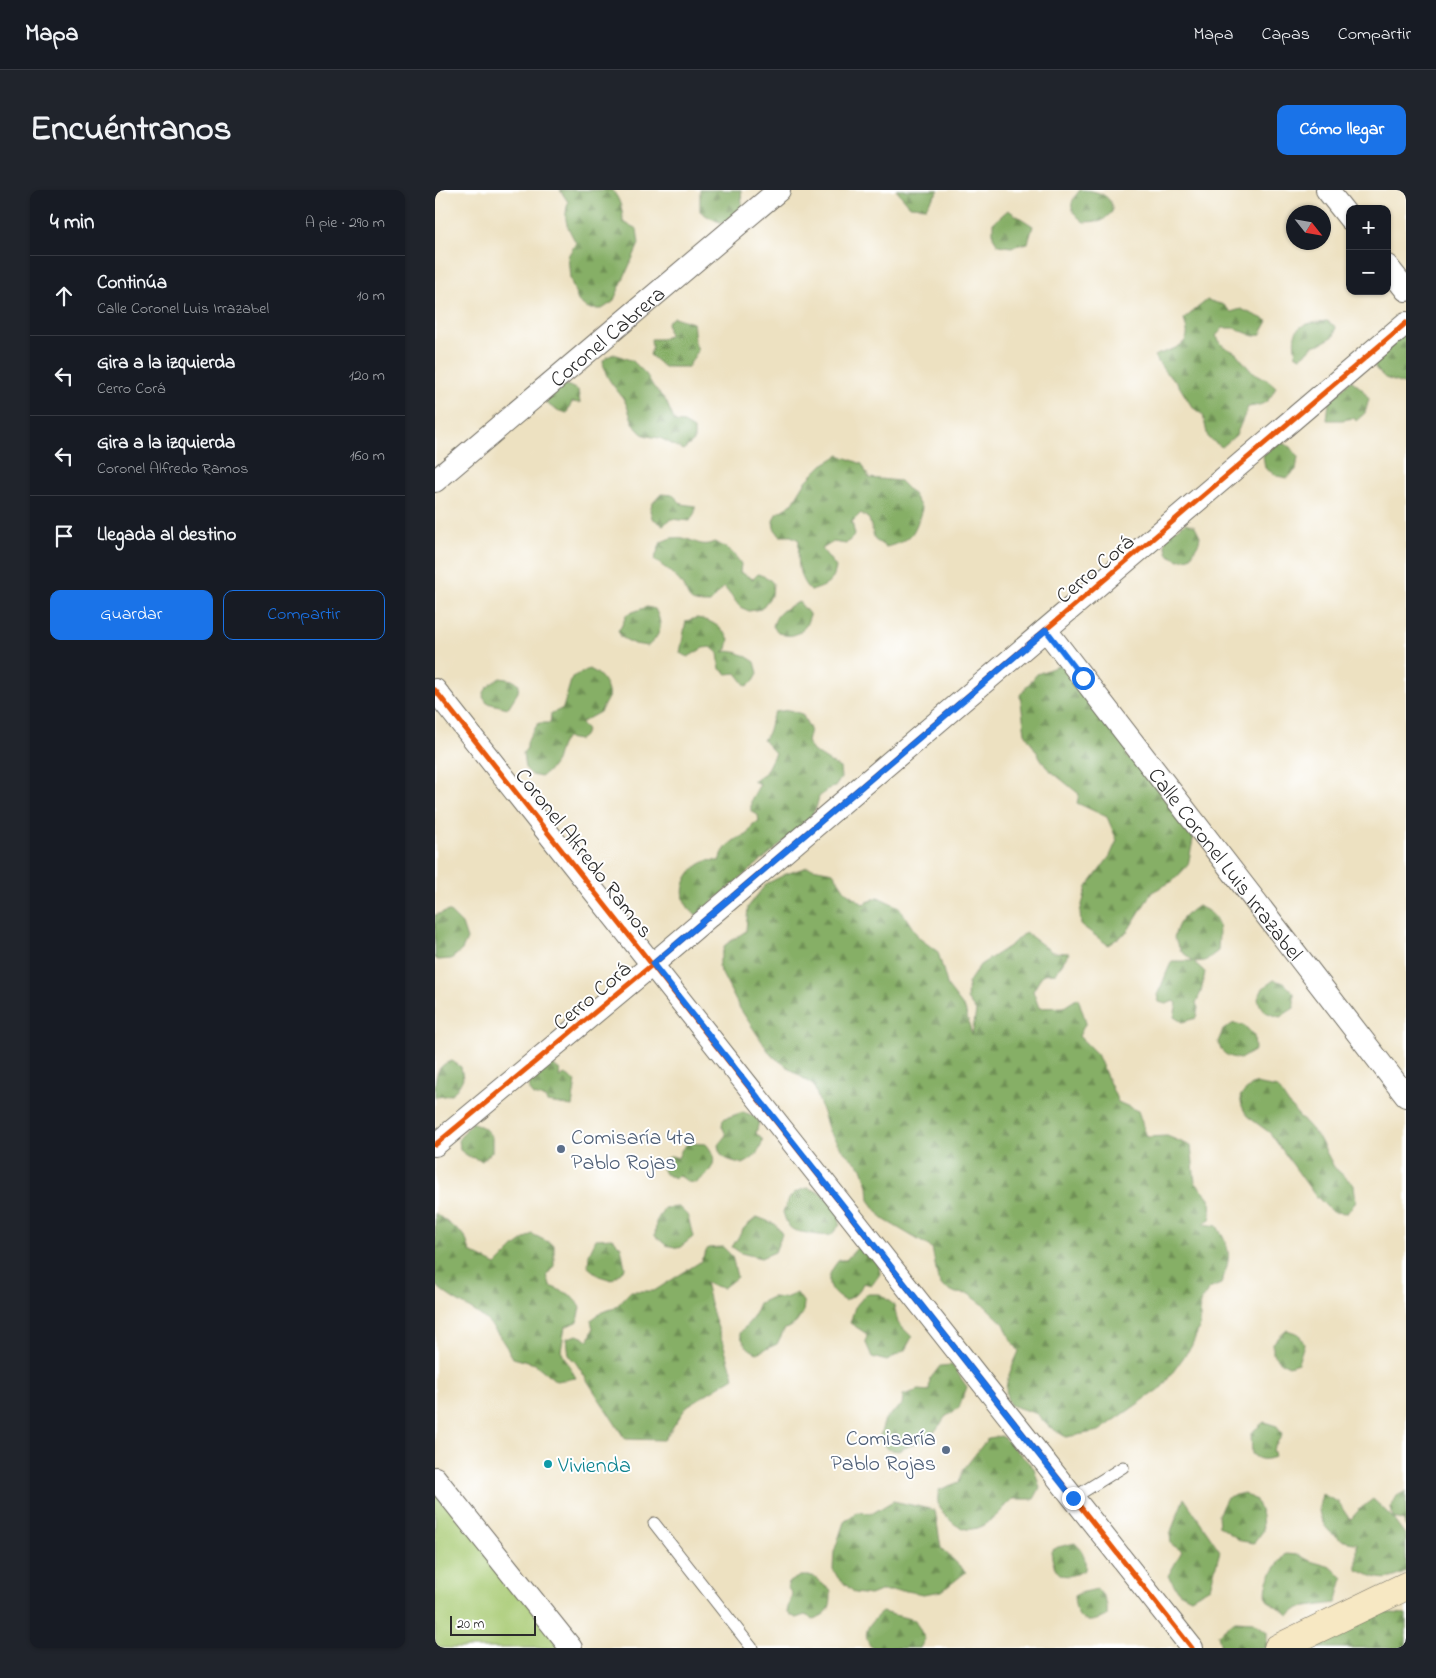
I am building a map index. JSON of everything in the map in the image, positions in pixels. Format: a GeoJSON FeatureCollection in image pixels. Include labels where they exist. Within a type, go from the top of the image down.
{"type":"FeatureCollection","features":[{"type":"Feature","properties":{"kind":"street","name":"Coronel Cabrera"},"geometry":{"type":"LineString","coordinates":[[435,481],[779,190]]}},
{"type":"Feature","properties":{"kind":"street"},"geometry":{"type":"LineString","coordinates":[[1327,190],[1346,214]]}},
{"type":"Feature","properties":{"kind":"street"},"geometry":{"type":"LineString","coordinates":[[1391,271],[1406,290]]}},
{"type":"Feature","properties":{"kind":"street","name":"Cerro Corá"},"geometry":{"type":"LineString","coordinates":[[435,1145],[653,964],[1406,323]]}},
{"type":"Feature","properties":{"kind":"street","name":"Calle Coronel Luis Irrazabel"},"geometry":{"type":"LineString","coordinates":[[1046,630],[1406,1096]]}},
{"type":"Feature","properties":{"kind":"street","name":"Coronel Alfredo Ramos"},"geometry":{"type":"LineString","coordinates":[[435,690],[1192,1648]]}},
{"type":"Feature","properties":{"kind":"street"},"geometry":{"type":"LineString","coordinates":[[435,1478],[571,1648]]}},
{"type":"Feature","properties":{"kind":"street"},"geometry":{"type":"LineString","coordinates":[[1279,1648],[1406,1586]]}},
{"type":"Feature","properties":{"kind":"lane"},"geometry":{"type":"LineString","coordinates":[[1073,1498],[1123,1466]]}},
{"type":"Feature","properties":{"kind":"lane"},"geometry":{"type":"LineString","coordinates":[[654,1523],[752,1648]]}},
{"type":"Feature","properties":{"kind":"green space"},"geometry":{"type":"Polygon","coordinates":[[[560,190],[612,190],[621,205],[623,222],[637,229],[639,244],[613,302],[602,309],[588,309],[578,301],[570,278],[568,256],[576,243],[568,228],[566,219],[568,202],[560,190]]]}},
{"type":"Feature","properties":{"kind":"green space"},"geometry":{"type":"Polygon","coordinates":[[[700,190],[741,190],[742,203],[740,214],[728,224],[707,216],[700,211],[700,190]]]}},
{"type":"Feature","properties":{"kind":"green space"},"geometry":{"type":"Polygon","coordinates":[[[896,190],[939,190],[926,207],[910,206],[896,190]]]}},
{"type":"Feature","properties":{"kind":"green space"},"geometry":{"type":"Polygon","coordinates":[[[1080,190],[1102,194],[1110,201],[1112,212],[1102,221],[1084,222],[1075,214],[1072,207],[1073,199],[1080,190]]]}},
{"type":"Feature","properties":{"kind":"green space"},"geometry":{"type":"Polygon","coordinates":[[[1008,210],[1033,226],[1028,243],[1011,247],[998,245],[993,237],[993,223],[1008,210]]]}},
{"type":"Feature","properties":{"kind":"green space"},"geometry":{"type":"Polygon","coordinates":[[[1207,300],[1224,305],[1231,312],[1241,309],[1268,321],[1260,335],[1254,336],[1234,328],[1223,328],[1216,336],[1223,346],[1236,353],[1251,371],[1268,380],[1276,387],[1266,402],[1248,407],[1236,435],[1222,447],[1208,438],[1203,415],[1192,407],[1176,381],[1166,373],[1154,356],[1183,343],[1187,333],[1184,319],[1207,300]]]}},
{"type":"Feature","properties":{"kind":"green space"},"geometry":{"type":"Polygon","coordinates":[[[674,317],[693,323],[698,350],[688,367],[664,367],[650,355],[652,348],[651,339],[661,339],[669,336],[667,322],[674,317]]]}},
{"type":"Feature","properties":{"kind":"green space"},"geometry":{"type":"Polygon","coordinates":[[[1327,321],[1336,327],[1334,336],[1312,346],[1301,357],[1296,355],[1295,337],[1299,328],[1310,323],[1327,321]]]}},
{"type":"Feature","properties":{"kind":"green space"},"geometry":{"type":"Polygon","coordinates":[[[1406,324],[1406,385],[1385,378],[1375,368],[1375,341],[1406,324]]]}},
{"type":"Feature","properties":{"kind":"green space"},"geometry":{"type":"Polygon","coordinates":[[[614,354],[633,361],[646,374],[653,386],[666,401],[675,422],[684,423],[694,429],[694,441],[683,450],[662,439],[645,435],[637,428],[623,398],[605,372],[603,361],[614,354]]]}},
{"type":"Feature","properties":{"kind":"green space"},"geometry":{"type":"Polygon","coordinates":[[[1351,380],[1362,389],[1369,399],[1365,413],[1356,421],[1354,418],[1327,420],[1329,403],[1351,380]]]}},
{"type":"Feature","properties":{"kind":"green space"},"geometry":{"type":"Polygon","coordinates":[[[562,383],[578,390],[580,403],[572,402],[567,413],[554,409],[544,400],[562,383]]]}},
{"type":"Feature","properties":{"kind":"green space"},"geometry":{"type":"Polygon","coordinates":[[[1280,442],[1291,447],[1298,457],[1296,470],[1287,478],[1277,476],[1265,468],[1263,455],[1280,442]]]}},
{"type":"Feature","properties":{"kind":"green space"},"geometry":{"type":"Polygon","coordinates":[[[839,455],[862,464],[869,478],[900,481],[913,494],[922,509],[911,535],[902,542],[886,547],[875,540],[869,519],[861,513],[852,522],[855,535],[846,544],[833,542],[822,549],[836,567],[835,573],[828,584],[811,591],[800,574],[798,561],[799,540],[791,536],[780,536],[774,528],[773,521],[776,514],[792,504],[806,481],[822,465],[839,455]]]}},
{"type":"Feature","properties":{"kind":"green space"},"geometry":{"type":"Polygon","coordinates":[[[661,494],[673,495],[682,504],[695,506],[695,512],[690,521],[671,519],[663,525],[652,518],[650,510],[652,504],[661,494]]]}},
{"type":"Feature","properties":{"kind":"green space"},"geometry":{"type":"Polygon","coordinates":[[[1186,523],[1195,526],[1200,536],[1199,542],[1190,558],[1179,560],[1168,555],[1165,544],[1167,535],[1186,523]]]}},
{"type":"Feature","properties":{"kind":"green space"},"geometry":{"type":"Polygon","coordinates":[[[671,538],[682,538],[702,544],[714,542],[723,546],[741,564],[740,572],[753,579],[758,574],[768,578],[773,583],[772,595],[761,609],[749,611],[740,607],[724,587],[710,603],[693,601],[688,597],[679,580],[654,560],[661,542],[671,538]]]}},
{"type":"Feature","properties":{"kind":"green space"},"geometry":{"type":"Polygon","coordinates":[[[799,602],[810,615],[805,626],[795,634],[779,633],[773,626],[777,617],[786,608],[799,602]]]}},
{"type":"Feature","properties":{"kind":"green space"},"geometry":{"type":"Polygon","coordinates":[[[647,607],[655,609],[660,624],[660,629],[653,642],[648,646],[634,644],[621,637],[618,630],[627,614],[647,607]]]}},
{"type":"Feature","properties":{"kind":"green space"},"geometry":{"type":"Polygon","coordinates":[[[697,618],[707,620],[723,631],[729,639],[727,649],[723,652],[736,652],[755,662],[758,673],[753,682],[746,686],[736,673],[727,674],[720,669],[718,653],[711,647],[703,648],[688,657],[680,653],[686,621],[697,618]]]}},
{"type":"Feature","properties":{"kind":"green space"},"geometry":{"type":"Polygon","coordinates":[[[1063,664],[1127,742],[1126,757],[1156,772],[1194,835],[1188,865],[1173,881],[1152,892],[1127,932],[1108,945],[1081,925],[1080,912],[1087,887],[1110,856],[1117,840],[1107,817],[1077,803],[1079,794],[1046,767],[1025,733],[1020,695],[1037,674],[1063,664]]]}},
{"type":"Feature","properties":{"kind":"green space"},"geometry":{"type":"Polygon","coordinates":[[[589,669],[603,679],[609,696],[600,712],[580,723],[587,729],[584,736],[579,740],[567,738],[564,740],[556,761],[550,770],[541,777],[532,775],[525,768],[523,753],[527,748],[530,735],[539,723],[550,723],[551,714],[563,708],[572,677],[589,669]]]}},
{"type":"Feature","properties":{"kind":"green space"},"geometry":{"type":"Polygon","coordinates":[[[500,678],[512,680],[519,684],[518,692],[508,708],[487,703],[483,697],[487,688],[500,678]]]}},
{"type":"Feature","properties":{"kind":"green space"},"geometry":{"type":"Polygon","coordinates":[[[789,710],[802,714],[810,729],[807,742],[813,751],[840,768],[841,778],[835,787],[828,789],[819,797],[816,808],[808,821],[697,915],[685,902],[683,894],[687,878],[699,865],[708,861],[719,861],[729,844],[737,838],[747,835],[753,824],[759,822],[758,815],[751,811],[751,800],[760,784],[753,781],[765,773],[775,753],[763,740],[768,733],[775,712],[789,710]]]}},
{"type":"Feature","properties":{"kind":"green space"},"geometry":{"type":"Polygon","coordinates":[[[807,867],[833,872],[846,892],[863,904],[878,897],[899,907],[919,938],[938,952],[948,987],[965,1009],[972,1035],[976,1011],[967,999],[968,983],[980,965],[1011,945],[1025,932],[1052,952],[1069,953],[1056,973],[1043,974],[1033,991],[1039,1008],[1064,1007],[1078,998],[1086,1022],[1079,1036],[1097,1054],[1118,1102],[1138,1111],[1147,1137],[1167,1136],[1191,1146],[1195,1182],[1210,1199],[1211,1218],[1204,1224],[1217,1226],[1227,1248],[1228,1260],[1224,1275],[1221,1284],[1209,1289],[1200,1303],[1200,1326],[1191,1347],[1162,1387],[1099,1431],[1066,1437],[1048,1426],[1037,1414],[1010,1405],[1006,1392],[1008,1378],[1019,1351],[1011,1340],[1004,1324],[969,1294],[956,1293],[943,1287],[938,1280],[932,1248],[883,1219],[869,1200],[868,1186],[862,1168],[843,1151],[829,1131],[814,1086],[771,1055],[739,1007],[718,966],[725,945],[746,931],[748,907],[766,884],[786,874],[807,867]]]}},
{"type":"Feature","properties":{"kind":"green space"},"geometry":{"type":"Polygon","coordinates":[[[1198,906],[1212,914],[1216,919],[1219,929],[1218,951],[1205,961],[1194,962],[1205,972],[1201,992],[1196,1003],[1198,1008],[1196,1018],[1182,1022],[1174,1017],[1177,1003],[1174,1001],[1166,1004],[1159,1002],[1157,995],[1172,961],[1193,961],[1181,951],[1174,938],[1177,927],[1182,919],[1198,906]]]}},
{"type":"Feature","properties":{"kind":"green space"},"geometry":{"type":"Polygon","coordinates":[[[449,911],[462,924],[467,939],[462,950],[451,959],[438,960],[435,958],[435,915],[449,911]]]}},
{"type":"Feature","properties":{"kind":"green space"},"geometry":{"type":"Polygon","coordinates":[[[1274,980],[1284,983],[1294,993],[1294,1008],[1280,1017],[1266,1012],[1261,1007],[1258,999],[1263,988],[1274,980]]]}},
{"type":"Feature","properties":{"kind":"green space"},"geometry":{"type":"Polygon","coordinates":[[[1234,1023],[1245,1026],[1254,1036],[1255,1050],[1240,1059],[1226,1054],[1221,1050],[1218,1042],[1223,1030],[1234,1023]]]}},
{"type":"Feature","properties":{"kind":"green space"},"geometry":{"type":"Polygon","coordinates":[[[452,1061],[461,1067],[463,1078],[453,1093],[435,1097],[436,1079],[439,1069],[452,1061]]]}},
{"type":"Feature","properties":{"kind":"green space"},"geometry":{"type":"Polygon","coordinates":[[[551,1064],[560,1070],[559,1078],[565,1075],[576,1081],[572,1106],[547,1102],[545,1098],[533,1095],[529,1090],[531,1076],[551,1064]]]}},
{"type":"Feature","properties":{"kind":"green space"},"geometry":{"type":"Polygon","coordinates":[[[1254,1083],[1278,1088],[1290,1106],[1319,1138],[1334,1167],[1354,1185],[1356,1202],[1347,1213],[1332,1212],[1314,1194],[1270,1133],[1247,1116],[1240,1096],[1254,1083]]]}},
{"type":"Feature","properties":{"kind":"green space"},"geometry":{"type":"Polygon","coordinates":[[[743,1112],[754,1116],[759,1122],[756,1133],[763,1140],[756,1155],[743,1164],[723,1157],[718,1145],[726,1135],[722,1126],[723,1119],[743,1112]]]}},
{"type":"Feature","properties":{"kind":"green space"},"geometry":{"type":"Polygon","coordinates":[[[472,1122],[484,1128],[492,1137],[492,1152],[482,1161],[468,1156],[460,1150],[459,1139],[472,1122]]]}},
{"type":"Feature","properties":{"kind":"green space"},"geometry":{"type":"Polygon","coordinates":[[[688,1143],[706,1144],[711,1150],[714,1161],[710,1170],[696,1183],[688,1182],[679,1175],[675,1178],[665,1174],[662,1168],[663,1160],[672,1156],[678,1158],[682,1149],[688,1143]]]}},
{"type":"Feature","properties":{"kind":"green space"},"geometry":{"type":"Polygon","coordinates":[[[808,1188],[821,1193],[839,1209],[840,1225],[831,1235],[796,1231],[787,1224],[783,1212],[789,1199],[794,1193],[808,1188]]]}},
{"type":"Feature","properties":{"kind":"green space"},"geometry":{"type":"Polygon","coordinates":[[[679,1207],[688,1216],[693,1237],[679,1248],[666,1245],[655,1236],[656,1222],[664,1208],[679,1207]]]}},
{"type":"Feature","properties":{"kind":"green space"},"geometry":{"type":"Polygon","coordinates":[[[435,1213],[465,1236],[470,1252],[496,1265],[514,1247],[532,1234],[554,1245],[554,1266],[547,1275],[550,1286],[569,1294],[581,1307],[578,1321],[565,1327],[561,1351],[576,1378],[556,1381],[535,1364],[513,1358],[485,1319],[435,1284],[435,1213]]]}},
{"type":"Feature","properties":{"kind":"green space"},"geometry":{"type":"Polygon","coordinates":[[[757,1217],[775,1224],[782,1234],[775,1252],[761,1258],[741,1253],[732,1247],[744,1228],[757,1217]]]}},
{"type":"Feature","properties":{"kind":"green space"},"geometry":{"type":"Polygon","coordinates":[[[612,1238],[621,1247],[625,1268],[612,1280],[599,1276],[588,1267],[589,1254],[596,1239],[612,1238]]]}},
{"type":"Feature","properties":{"kind":"green space"},"geometry":{"type":"Polygon","coordinates":[[[723,1247],[732,1256],[737,1277],[723,1288],[705,1282],[711,1307],[734,1377],[687,1406],[664,1440],[625,1439],[576,1363],[569,1356],[567,1338],[577,1335],[589,1340],[593,1329],[591,1320],[602,1312],[615,1308],[631,1291],[654,1291],[700,1262],[708,1248],[723,1247]]]}},
{"type":"Feature","properties":{"kind":"green space"},"geometry":{"type":"Polygon","coordinates":[[[857,1248],[875,1255],[880,1274],[872,1285],[863,1283],[856,1294],[845,1301],[833,1292],[830,1287],[829,1277],[839,1260],[846,1260],[857,1248]]]}},
{"type":"Feature","properties":{"kind":"green space"},"geometry":{"type":"Polygon","coordinates":[[[797,1293],[804,1303],[803,1313],[796,1323],[784,1330],[777,1344],[757,1353],[748,1348],[740,1333],[752,1319],[759,1303],[772,1297],[785,1298],[797,1293]]]}},
{"type":"Feature","properties":{"kind":"green space"},"geometry":{"type":"Polygon","coordinates":[[[866,1294],[880,1294],[894,1305],[898,1323],[912,1337],[905,1350],[887,1361],[872,1357],[866,1343],[867,1334],[850,1323],[855,1307],[866,1294]]]}},
{"type":"Feature","properties":{"kind":"green space"},"geometry":{"type":"Polygon","coordinates":[[[1287,1330],[1299,1334],[1304,1344],[1298,1363],[1289,1366],[1279,1361],[1273,1354],[1273,1343],[1287,1330]]]}},
{"type":"Feature","properties":{"kind":"green space"},"geometry":{"type":"Polygon","coordinates":[[[952,1365],[967,1387],[959,1408],[945,1417],[938,1428],[925,1439],[898,1451],[887,1449],[879,1439],[885,1419],[902,1405],[903,1395],[919,1390],[929,1391],[930,1379],[940,1366],[952,1365]]]}},
{"type":"Feature","properties":{"kind":"green space"},"geometry":{"type":"Polygon","coordinates":[[[1264,1422],[1277,1426],[1282,1435],[1273,1449],[1275,1457],[1268,1459],[1258,1458],[1252,1454],[1251,1433],[1264,1422]]]}},
{"type":"Feature","properties":{"kind":"green space"},"geometry":{"type":"Polygon","coordinates":[[[1002,1436],[1034,1468],[1040,1488],[1034,1499],[1012,1499],[990,1521],[974,1529],[965,1529],[948,1518],[940,1508],[938,1502],[939,1490],[959,1482],[963,1470],[988,1438],[1002,1436]]]}},
{"type":"Feature","properties":{"kind":"green space"},"geometry":{"type":"Polygon","coordinates":[[[435,1480],[561,1648],[435,1648],[435,1480]]]}},
{"type":"Feature","properties":{"kind":"green space"},"geometry":{"type":"Polygon","coordinates":[[[1406,1491],[1406,1527],[1403,1520],[1393,1518],[1391,1507],[1397,1496],[1406,1491]]]}},
{"type":"Feature","properties":{"kind":"green space"},"geometry":{"type":"Polygon","coordinates":[[[1244,1493],[1256,1500],[1262,1516],[1263,1531],[1254,1543],[1241,1541],[1219,1526],[1218,1515],[1227,1497],[1244,1493]]]}},
{"type":"Feature","properties":{"kind":"green space"},"geometry":{"type":"Polygon","coordinates":[[[1322,1494],[1338,1502],[1350,1520],[1373,1499],[1393,1518],[1406,1536],[1406,1572],[1392,1578],[1381,1579],[1357,1570],[1357,1543],[1344,1541],[1327,1529],[1320,1517],[1319,1510],[1322,1494]]]}},
{"type":"Feature","properties":{"kind":"green space"},"geometry":{"type":"Polygon","coordinates":[[[1184,1498],[1220,1551],[1210,1587],[1191,1598],[1179,1592],[1168,1576],[1182,1551],[1171,1544],[1170,1534],[1184,1498]]]}},
{"type":"Feature","properties":{"kind":"green space"},"geometry":{"type":"Polygon","coordinates":[[[893,1501],[935,1510],[941,1548],[966,1572],[942,1591],[923,1594],[907,1591],[880,1591],[870,1595],[855,1593],[838,1578],[833,1569],[834,1552],[844,1522],[857,1512],[873,1513],[893,1501]]]}},
{"type":"Feature","properties":{"kind":"green space"},"geometry":{"type":"Polygon","coordinates":[[[1075,1543],[1084,1555],[1085,1570],[1077,1574],[1064,1576],[1054,1566],[1051,1551],[1058,1547],[1075,1543]]]}},
{"type":"Feature","properties":{"kind":"green space"},"geometry":{"type":"Polygon","coordinates":[[[1286,1554],[1299,1555],[1310,1561],[1331,1567],[1343,1578],[1336,1603],[1299,1608],[1289,1615],[1267,1600],[1268,1581],[1286,1554]]]}},
{"type":"Feature","properties":{"kind":"green space"},"geometry":{"type":"Polygon","coordinates":[[[800,1576],[813,1576],[831,1591],[830,1606],[823,1615],[813,1619],[805,1615],[796,1618],[787,1611],[792,1594],[788,1588],[789,1582],[800,1576]]]}},
{"type":"Feature","properties":{"kind":"green space"},"geometry":{"type":"Polygon","coordinates":[[[1097,1589],[1106,1601],[1107,1616],[1092,1621],[1082,1619],[1077,1611],[1074,1596],[1097,1589]]]}},
{"type":"Feature","properties":{"kind":"green space"},"geometry":{"type":"Polygon","coordinates":[[[882,1612],[915,1620],[925,1639],[920,1648],[872,1648],[868,1643],[868,1628],[882,1612]]]}},
{"type":"Feature","properties":{"kind":"green space"},"geometry":{"type":"Polygon","coordinates":[[[1378,1612],[1406,1614],[1406,1648],[1297,1648],[1378,1612]]]}},
{"type":"Feature","properties":{"kind":"green space"},"geometry":{"type":"Polygon","coordinates":[[[1235,1621],[1254,1622],[1267,1632],[1267,1648],[1221,1648],[1218,1634],[1235,1621]]]}},
{"type":"Feature","properties":{"kind":"cycle path"},"geometry":{"type":"LineString","coordinates":[[435,1145],[653,964],[1406,323]]}},
{"type":"Feature","properties":{"kind":"cycle path"},"geometry":{"type":"LineString","coordinates":[[435,690],[1192,1648]]}},
{"type":"Feature","properties":{"kind":"place","name":"Comisaría 4ta Pablo Rojas"},"geometry":{"type":"Point","coordinates":[561,1149]}},
{"type":"Feature","properties":{"kind":"place","name":"Comisaría Pablo Rojas"},"geometry":{"type":"Point","coordinates":[946,1450]}},
{"type":"Feature","properties":{"kind":"place","name":"Vivienda"},"geometry":{"type":"Point","coordinates":[548,1464]}},
{"type":"Feature","properties":{"kind":"route"},"geometry":{"type":"LineString","coordinates":[[1073,1498],[653,964],[1046,630],[1083,678]]}}]}
